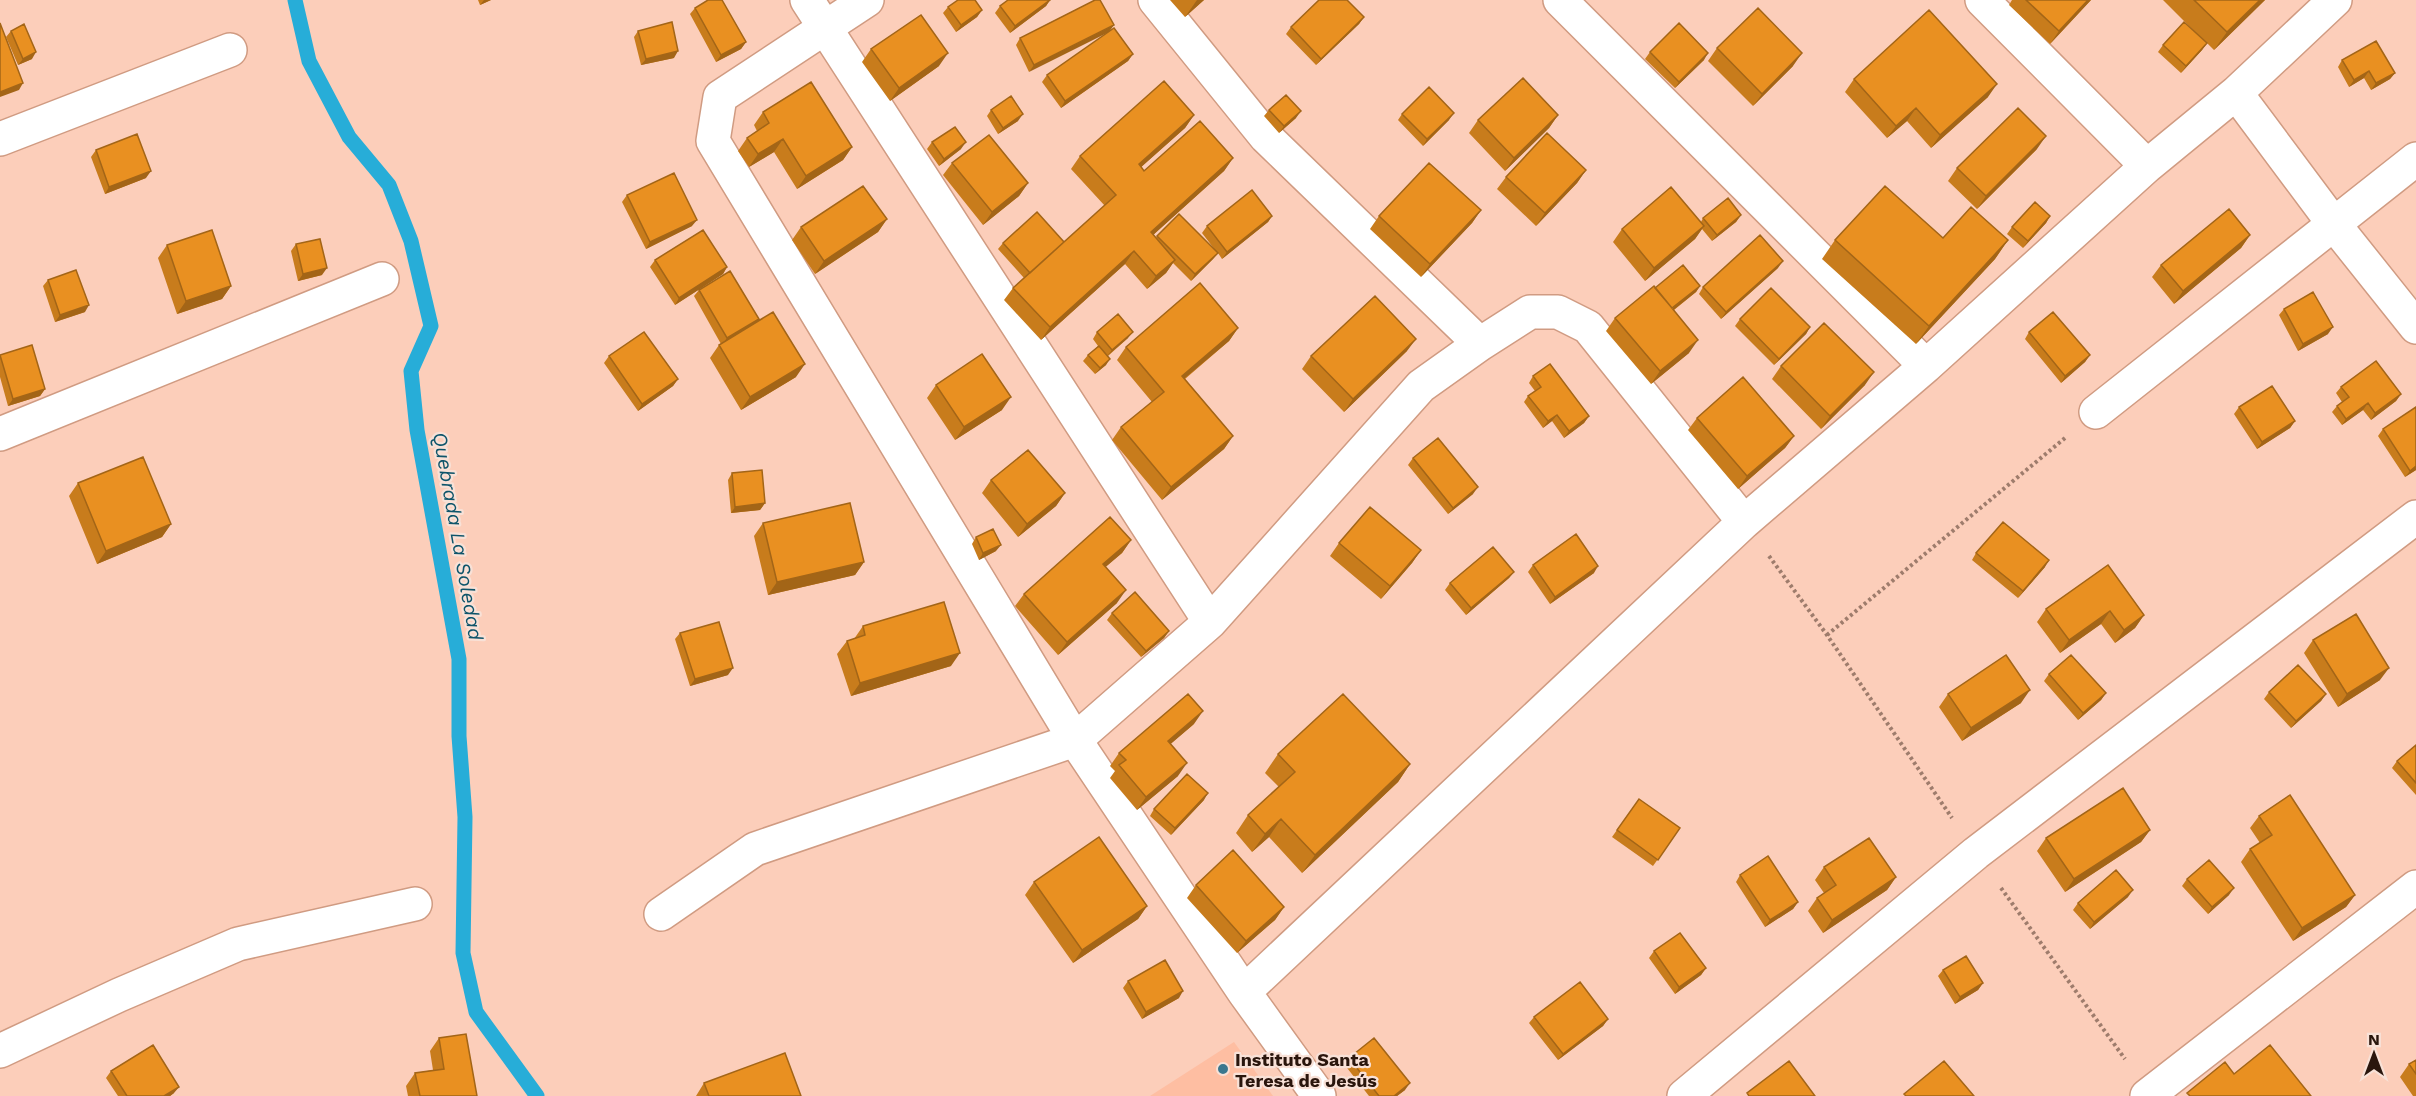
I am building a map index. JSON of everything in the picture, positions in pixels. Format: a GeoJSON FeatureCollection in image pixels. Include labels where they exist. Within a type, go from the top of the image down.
{"type":"FeatureCollection","features":[{"type":"Feature","properties":{"kind":"street"},"geometry":{"type":"LineString","coordinates":[[807,0],[1210,622]]}},
{"type":"Feature","properties":{"kind":"street"},"geometry":{"type":"LineString","coordinates":[[867,0],[720,97],[713,141],[1075,740],[1244,992],[1319,1096]]}},
{"type":"Feature","properties":{"kind":"street"},"geometry":{"type":"LineString","coordinates":[[1155,0],[1266,137],[1480,344]]}},
{"type":"Feature","properties":{"kind":"street"},"geometry":{"type":"LineString","coordinates":[[1560,0],[1926,366]]}},
{"type":"Feature","properties":{"kind":"street"},"geometry":{"type":"LineString","coordinates":[[1982,0],[2147,166]]}},
{"type":"Feature","properties":{"kind":"street"},"geometry":{"type":"LineString","coordinates":[[1244,992],[1744,522],[1926,366],[2147,166],[2236,93],[2334,0]]}},
{"type":"Feature","properties":{"kind":"street"},"geometry":{"type":"LineString","coordinates":[[0,139],[230,50]]}},
{"type":"Feature","properties":{"kind":"street"},"geometry":{"type":"LineString","coordinates":[[2236,93],[2333,223],[2416,327]]}},
{"type":"Feature","properties":{"kind":"street"},"geometry":{"type":"LineString","coordinates":[[2096,412],[2416,159]]}},
{"type":"Feature","properties":{"kind":"street"},"geometry":{"type":"LineString","coordinates":[[0,434],[382,279]]}},
{"type":"Feature","properties":{"kind":"street"},"geometry":{"type":"LineString","coordinates":[[661,914],[755,849],[1075,740],[1210,622],[1421,386],[1530,312],[1558,312],[1588,327],[1744,522]]}},
{"type":"Feature","properties":{"kind":"street"},"geometry":{"type":"LineString","coordinates":[[1684,1096],[1976,853],[2416,517]]}},
{"type":"Feature","properties":{"kind":"street"},"geometry":{"type":"LineString","coordinates":[[2149,1095],[2416,887]]}},
{"type":"Feature","properties":{"kind":"street"},"geometry":{"type":"LineString","coordinates":[[0,1051],[119,994],[238,944],[415,904]]}},
{"type":"Feature","properties":{"kind":"path"},"geometry":{"type":"LineString","coordinates":[[1827,635],[2096,412]]}},
{"type":"Feature","properties":{"kind":"path"},"geometry":{"type":"LineString","coordinates":[[1744,522],[1827,635],[1976,853],[2149,1095]]}},
{"type":"Feature","properties":{"kind":"shaded area","name":"Instituto Santa Teresa de Jesús"},"geometry":{"type":"Polygon","coordinates":[[[1234,1042],[1273,1096],[1150,1096],[1234,1042]]]}},
{"type":"Feature","properties":{"kind":"building"},"geometry":{"type":"Polygon","coordinates":[[[708,0],[722,0],[746,42],[721,55],[695,8],[708,0]]]}},
{"type":"Feature","properties":{"kind":"building"},"geometry":{"type":"Polygon","coordinates":[[[958,0],[975,0],[982,10],[961,25],[948,7],[958,0]]]}},
{"type":"Feature","properties":{"kind":"building"},"geometry":{"type":"Polygon","coordinates":[[[1008,0],[1050,0],[1015,26],[1000,6],[1008,0]]]}},
{"type":"Feature","properties":{"kind":"building"},"geometry":{"type":"Polygon","coordinates":[[[1095,0],[1100,0],[1114,25],[1034,65],[1020,38],[1095,0]]]}},
{"type":"Feature","properties":{"kind":"building"},"geometry":{"type":"Polygon","coordinates":[[[1319,0],[1347,0],[1364,17],[1321,59],[1291,27],[1319,0]]]}},
{"type":"Feature","properties":{"kind":"building"},"geometry":{"type":"Polygon","coordinates":[[[2026,0],[2088,0],[2059,31],[2026,0]]]}},
{"type":"Feature","properties":{"kind":"building"},"geometry":{"type":"Polygon","coordinates":[[[2194,0],[2260,0],[2227,32],[2194,0]]]}},
{"type":"Feature","properties":{"kind":"building"},"geometry":{"type":"Polygon","coordinates":[[[1758,8],[1802,53],[1762,94],[1717,48],[1758,8]]]}},
{"type":"Feature","properties":{"kind":"building"},"geometry":{"type":"Polygon","coordinates":[[[1929,10],[1997,84],[1940,135],[1916,108],[1896,126],[1854,79],[1929,10]]]}},
{"type":"Feature","properties":{"kind":"building"},"geometry":{"type":"Polygon","coordinates":[[[921,15],[948,53],[899,88],[871,49],[921,15]]]}},
{"type":"Feature","properties":{"kind":"building"},"geometry":{"type":"Polygon","coordinates":[[[672,22],[678,51],[646,59],[638,31],[672,22]]]}},
{"type":"Feature","properties":{"kind":"building"},"geometry":{"type":"Polygon","coordinates":[[[2184,22],[2207,43],[2186,66],[2163,45],[2184,22]]]}},
{"type":"Feature","properties":{"kind":"building"},"geometry":{"type":"Polygon","coordinates":[[[0,23],[23,83],[0,92],[0,23]]]}},
{"type":"Feature","properties":{"kind":"building"},"geometry":{"type":"Polygon","coordinates":[[[1679,23],[1708,53],[1679,82],[1650,52],[1679,23]]]}},
{"type":"Feature","properties":{"kind":"building"},"geometry":{"type":"Polygon","coordinates":[[[24,24],[36,52],[23,59],[11,31],[24,24]]]}},
{"type":"Feature","properties":{"kind":"building"},"geometry":{"type":"Polygon","coordinates":[[[1114,28],[1133,54],[1065,101],[1047,75],[1114,28]]]}},
{"type":"Feature","properties":{"kind":"building"},"geometry":{"type":"Polygon","coordinates":[[[2376,41],[2395,73],[2376,83],[2369,71],[2354,80],[2342,60],[2376,41]]]}},
{"type":"Feature","properties":{"kind":"building"},"geometry":{"type":"Polygon","coordinates":[[[1523,78],[1558,115],[1514,158],[1478,120],[1523,78]]]}},
{"type":"Feature","properties":{"kind":"building"},"geometry":{"type":"Polygon","coordinates":[[[1164,81],[1194,115],[1139,164],[1144,171],[1200,121],[1233,158],[1151,232],[1175,260],[1156,276],[1134,251],[1050,327],[1013,288],[1116,195],[1080,156],[1164,81]]]}},
{"type":"Feature","properties":{"kind":"building"},"geometry":{"type":"Polygon","coordinates":[[[811,82],[852,147],[806,176],[783,139],[758,154],[747,138],[769,123],[763,112],[811,82]]]}},
{"type":"Feature","properties":{"kind":"building"},"geometry":{"type":"Polygon","coordinates":[[[1429,87],[1454,113],[1427,139],[1402,114],[1429,87]]]}},
{"type":"Feature","properties":{"kind":"building"},"geometry":{"type":"Polygon","coordinates":[[[1286,95],[1301,111],[1284,126],[1269,110],[1286,95]]]}},
{"type":"Feature","properties":{"kind":"building"},"geometry":{"type":"Polygon","coordinates":[[[1011,96],[1023,114],[1003,128],[991,110],[1011,96]]]}},
{"type":"Feature","properties":{"kind":"building"},"geometry":{"type":"Polygon","coordinates":[[[2018,108],[2046,136],[1986,196],[1957,168],[2018,108]]]}},
{"type":"Feature","properties":{"kind":"building"},"geometry":{"type":"Polygon","coordinates":[[[955,127],[966,142],[944,159],[932,142],[955,127]]]}},
{"type":"Feature","properties":{"kind":"building"},"geometry":{"type":"Polygon","coordinates":[[[1547,133],[1586,170],[1545,213],[1506,177],[1547,133]]]}},
{"type":"Feature","properties":{"kind":"building"},"geometry":{"type":"Polygon","coordinates":[[[137,134],[151,171],[109,187],[96,150],[137,134]]]}},
{"type":"Feature","properties":{"kind":"building"},"geometry":{"type":"Polygon","coordinates":[[[989,135],[1028,183],[992,212],[952,163],[989,135]]]}},
{"type":"Feature","properties":{"kind":"building"},"geometry":{"type":"Polygon","coordinates":[[[1429,163],[1481,210],[1430,264],[1379,216],[1429,163]]]}},
{"type":"Feature","properties":{"kind":"building"},"geometry":{"type":"Polygon","coordinates":[[[674,173],[697,220],[650,242],[627,195],[674,173]]]}},
{"type":"Feature","properties":{"kind":"building"},"geometry":{"type":"Polygon","coordinates":[[[863,186],[887,219],[824,261],[801,227],[863,186]]]}},
{"type":"Feature","properties":{"kind":"building"},"geometry":{"type":"Polygon","coordinates":[[[1885,186],[1943,238],[1971,207],[2008,240],[1929,326],[1835,240],[1885,186]]]}},
{"type":"Feature","properties":{"kind":"building"},"geometry":{"type":"Polygon","coordinates":[[[1671,187],[1704,226],[1654,268],[1622,229],[1671,187]]]}},
{"type":"Feature","properties":{"kind":"building"},"geometry":{"type":"Polygon","coordinates":[[[1252,190],[1272,216],[1227,252],[1207,226],[1252,190]]]}},
{"type":"Feature","properties":{"kind":"building"},"geometry":{"type":"Polygon","coordinates":[[[1728,198],[1741,215],[1717,235],[1703,218],[1728,198]]]}},
{"type":"Feature","properties":{"kind":"building"},"geometry":{"type":"Polygon","coordinates":[[[2035,202],[2050,216],[2028,241],[2012,227],[2035,202]]]}},
{"type":"Feature","properties":{"kind":"building"},"geometry":{"type":"Polygon","coordinates":[[[2229,209],[2250,235],[2183,291],[2161,265],[2229,209]]]}},
{"type":"Feature","properties":{"kind":"building"},"geometry":{"type":"Polygon","coordinates":[[[1037,212],[1064,242],[1030,273],[1003,243],[1037,212]]]}},
{"type":"Feature","properties":{"kind":"building"},"geometry":{"type":"Polygon","coordinates":[[[1179,214],[1218,253],[1195,274],[1157,236],[1179,214]]]}},
{"type":"Feature","properties":{"kind":"building"},"geometry":{"type":"Polygon","coordinates":[[[212,230],[231,286],[186,301],[167,245],[212,230]]]}},
{"type":"Feature","properties":{"kind":"building"},"geometry":{"type":"Polygon","coordinates":[[[703,230],[727,267],[679,298],[655,260],[703,230]]]}},
{"type":"Feature","properties":{"kind":"building"},"geometry":{"type":"Polygon","coordinates":[[[1760,235],[1783,261],[1726,312],[1703,287],[1760,235]]]}},
{"type":"Feature","properties":{"kind":"building"},"geometry":{"type":"Polygon","coordinates":[[[320,239],[327,268],[303,274],[296,244],[320,239]]]}},
{"type":"Feature","properties":{"kind":"building"},"geometry":{"type":"Polygon","coordinates":[[[1683,265],[1700,286],[1672,308],[1655,288],[1683,265]]]}},
{"type":"Feature","properties":{"kind":"building"},"geometry":{"type":"Polygon","coordinates":[[[76,270],[89,305],[60,315],[48,280],[76,270]]]}},
{"type":"Feature","properties":{"kind":"building"},"geometry":{"type":"Polygon","coordinates":[[[730,271],[759,319],[727,338],[699,290],[730,271]]]}},
{"type":"Feature","properties":{"kind":"building"},"geometry":{"type":"Polygon","coordinates":[[[1200,283],[1238,328],[1182,376],[1233,436],[1171,487],[1121,427],[1164,392],[1126,347],[1200,283]]]}},
{"type":"Feature","properties":{"kind":"building"},"geometry":{"type":"Polygon","coordinates":[[[1654,286],[1698,340],[1660,371],[1615,318],[1654,286]]]}},
{"type":"Feature","properties":{"kind":"building"},"geometry":{"type":"Polygon","coordinates":[[[1771,288],[1810,327],[1779,359],[1740,319],[1771,288]]]}},
{"type":"Feature","properties":{"kind":"building"},"geometry":{"type":"Polygon","coordinates":[[[2313,292],[2333,327],[2303,344],[2284,309],[2313,292]]]}},
{"type":"Feature","properties":{"kind":"building"},"geometry":{"type":"Polygon","coordinates":[[[1375,296],[1416,339],[1353,399],[1311,356],[1375,296]]]}},
{"type":"Feature","properties":{"kind":"building"},"geometry":{"type":"Polygon","coordinates":[[[773,312],[805,364],[750,397],[719,345],[773,312]]]}},
{"type":"Feature","properties":{"kind":"building"},"geometry":{"type":"Polygon","coordinates":[[[2053,312],[2090,355],[2065,376],[2029,332],[2053,312]]]}},
{"type":"Feature","properties":{"kind":"building"},"geometry":{"type":"Polygon","coordinates":[[[1118,314],[1133,332],[1112,350],[1097,332],[1118,314]]]}},
{"type":"Feature","properties":{"kind":"building"},"geometry":{"type":"Polygon","coordinates":[[[1824,323],[1874,372],[1830,416],[1781,366],[1824,323]]]}},
{"type":"Feature","properties":{"kind":"building"},"geometry":{"type":"Polygon","coordinates":[[[644,332],[678,379],[642,404],[609,356],[644,332]]]}},
{"type":"Feature","properties":{"kind":"building"},"geometry":{"type":"Polygon","coordinates":[[[32,345],[45,389],[13,399],[0,355],[32,345]]]}},
{"type":"Feature","properties":{"kind":"building"},"geometry":{"type":"Polygon","coordinates":[[[1099,346],[1110,359],[1100,368],[1088,355],[1099,346]]]}},
{"type":"Feature","properties":{"kind":"building"},"geometry":{"type":"Polygon","coordinates":[[[982,354],[1011,397],[964,427],[936,385],[982,354]]]}},
{"type":"Feature","properties":{"kind":"building"},"geometry":{"type":"Polygon","coordinates":[[[2376,361],[2401,394],[2375,413],[2368,403],[2346,419],[2337,406],[2349,397],[2341,387],[2376,361]]]}},
{"type":"Feature","properties":{"kind":"building"},"geometry":{"type":"Polygon","coordinates":[[[1550,364],[1589,416],[1569,431],[1557,415],[1548,421],[1528,396],[1541,387],[1533,376],[1550,364]]]}},
{"type":"Feature","properties":{"kind":"building"},"geometry":{"type":"Polygon","coordinates":[[[1743,377],[1794,436],[1747,476],[1697,418],[1743,377]]]}},
{"type":"Feature","properties":{"kind":"building"},"geometry":{"type":"Polygon","coordinates":[[[2272,386],[2295,421],[2262,442],[2239,407],[2272,386]]]}},
{"type":"Feature","properties":{"kind":"building"},"geometry":{"type":"Polygon","coordinates":[[[2416,407],[2416,466],[2410,471],[2383,429],[2416,407]]]}},
{"type":"Feature","properties":{"kind":"building"},"geometry":{"type":"Polygon","coordinates":[[[1438,438],[1478,487],[1453,508],[1413,458],[1438,438]]]}},
{"type":"Feature","properties":{"kind":"building"},"geometry":{"type":"Polygon","coordinates":[[[1028,450],[1065,493],[1027,524],[991,480],[1028,450]]]}},
{"type":"Feature","properties":{"kind":"building"},"geometry":{"type":"Polygon","coordinates":[[[143,457],[171,524],[106,551],[78,483],[143,457]]]}},
{"type":"Feature","properties":{"kind":"building"},"geometry":{"type":"Polygon","coordinates":[[[762,470],[765,503],[735,507],[732,473],[762,470]]]}},
{"type":"Feature","properties":{"kind":"building"},"geometry":{"type":"Polygon","coordinates":[[[850,503],[864,562],[777,582],[763,523],[850,503]]]}},
{"type":"Feature","properties":{"kind":"building"},"geometry":{"type":"Polygon","coordinates":[[[1370,507],[1421,550],[1390,586],[1339,543],[1370,507]]]}},
{"type":"Feature","properties":{"kind":"building"},"geometry":{"type":"Polygon","coordinates":[[[1110,517],[1131,540],[1103,564],[1126,590],[1067,642],[1024,594],[1110,517]]]}},
{"type":"Feature","properties":{"kind":"building"},"geometry":{"type":"Polygon","coordinates":[[[2003,522],[2049,560],[2023,591],[1976,553],[2003,522]]]}},
{"type":"Feature","properties":{"kind":"building"},"geometry":{"type":"Polygon","coordinates":[[[993,529],[1001,545],[983,553],[976,537],[993,529]]]}},
{"type":"Feature","properties":{"kind":"building"},"geometry":{"type":"Polygon","coordinates":[[[1576,534],[1598,566],[1555,597],[1533,565],[1576,534]]]}},
{"type":"Feature","properties":{"kind":"building"},"geometry":{"type":"Polygon","coordinates":[[[1493,547],[1514,572],[1471,608],[1450,583],[1493,547]]]}},
{"type":"Feature","properties":{"kind":"building"},"geometry":{"type":"Polygon","coordinates":[[[2108,565],[2144,615],[2124,630],[2110,611],[2069,640],[2046,609],[2108,565]]]}},
{"type":"Feature","properties":{"kind":"building"},"geometry":{"type":"Polygon","coordinates":[[[1135,592],[1169,631],[1146,651],[1112,613],[1135,592]]]}},
{"type":"Feature","properties":{"kind":"building"},"geometry":{"type":"Polygon","coordinates":[[[944,602],[960,653],[860,683],[847,641],[865,635],[863,626],[944,602]]]}},
{"type":"Feature","properties":{"kind":"building"},"geometry":{"type":"Polygon","coordinates":[[[2356,614],[2389,668],[2347,694],[2313,640],[2356,614]]]}},
{"type":"Feature","properties":{"kind":"building"},"geometry":{"type":"Polygon","coordinates":[[[719,622],[733,668],[695,679],[680,633],[719,622]]]}},
{"type":"Feature","properties":{"kind":"building"},"geometry":{"type":"Polygon","coordinates":[[[2006,655],[2030,690],[1971,728],[1948,694],[2006,655]]]}},
{"type":"Feature","properties":{"kind":"building"},"geometry":{"type":"Polygon","coordinates":[[[2071,655],[2106,693],[2083,713],[2049,674],[2071,655]]]}},
{"type":"Feature","properties":{"kind":"building"},"geometry":{"type":"Polygon","coordinates":[[[2298,665],[2326,694],[2296,721],[2269,692],[2298,665]]]}},
{"type":"Feature","properties":{"kind":"building"},"geometry":{"type":"Polygon","coordinates":[[[1188,694],[1203,711],[1168,741],[1187,763],[1146,797],[1119,765],[1126,760],[1119,753],[1188,694]]]}},
{"type":"Feature","properties":{"kind":"building"},"geometry":{"type":"Polygon","coordinates":[[[1343,694],[1410,764],[1315,855],[1281,819],[1265,834],[1248,815],[1295,772],[1278,754],[1343,694]]]}},
{"type":"Feature","properties":{"kind":"building"},"geometry":{"type":"Polygon","coordinates":[[[2416,745],[2416,783],[2397,761],[2416,745]]]}},
{"type":"Feature","properties":{"kind":"building"},"geometry":{"type":"Polygon","coordinates":[[[1187,774],[1208,793],[1175,828],[1154,809],[1187,774]]]}},
{"type":"Feature","properties":{"kind":"building"},"geometry":{"type":"Polygon","coordinates":[[[2123,788],[2150,830],[2074,879],[2046,838],[2123,788]]]}},
{"type":"Feature","properties":{"kind":"building"},"geometry":{"type":"Polygon","coordinates":[[[2290,795],[2355,895],[2302,928],[2250,849],[2272,835],[2259,816],[2290,795]]]}},
{"type":"Feature","properties":{"kind":"building"},"geometry":{"type":"Polygon","coordinates":[[[1639,799],[1680,828],[1658,860],[1617,830],[1639,799]]]}},
{"type":"Feature","properties":{"kind":"building"},"geometry":{"type":"Polygon","coordinates":[[[1099,837],[1147,906],[1082,950],[1034,882],[1099,837]]]}},
{"type":"Feature","properties":{"kind":"building"},"geometry":{"type":"Polygon","coordinates":[[[1869,838],[1896,877],[1832,920],[1817,898],[1836,885],[1824,867],[1869,838]]]}},
{"type":"Feature","properties":{"kind":"building"},"geometry":{"type":"Polygon","coordinates":[[[1233,850],[1284,907],[1246,941],[1196,885],[1233,850]]]}},
{"type":"Feature","properties":{"kind":"building"},"geometry":{"type":"Polygon","coordinates":[[[1768,856],[1798,902],[1770,920],[1740,875],[1768,856]]]}},
{"type":"Feature","properties":{"kind":"building"},"geometry":{"type":"Polygon","coordinates":[[[2209,860],[2234,888],[2212,907],[2187,879],[2209,860]]]}},
{"type":"Feature","properties":{"kind":"building"},"geometry":{"type":"Polygon","coordinates":[[[2116,870],[2133,890],[2094,922],[2078,903],[2116,870]]]}},
{"type":"Feature","properties":{"kind":"building"},"geometry":{"type":"Polygon","coordinates":[[[1680,933],[1706,968],[1679,987],[1654,951],[1680,933]]]}},
{"type":"Feature","properties":{"kind":"building"},"geometry":{"type":"Polygon","coordinates":[[[1966,956],[1983,983],[1960,997],[1943,970],[1966,956]]]}},
{"type":"Feature","properties":{"kind":"building"},"geometry":{"type":"Polygon","coordinates":[[[1165,960],[1183,991],[1146,1012],[1128,981],[1165,960]]]}},
{"type":"Feature","properties":{"kind":"building"},"geometry":{"type":"Polygon","coordinates":[[[1580,982],[1608,1019],[1563,1054],[1534,1017],[1580,982]]]}},
{"type":"Feature","properties":{"kind":"building"},"geometry":{"type":"Polygon","coordinates":[[[466,1034],[477,1096],[420,1096],[415,1073],[444,1069],[439,1038],[466,1034]]]}},
{"type":"Feature","properties":{"kind":"building"},"geometry":{"type":"Polygon","coordinates":[[[1374,1038],[1410,1083],[1394,1096],[1379,1096],[1349,1058],[1374,1038]]]}},
{"type":"Feature","properties":{"kind":"building"},"geometry":{"type":"Polygon","coordinates":[[[153,1045],[179,1087],[164,1096],[127,1096],[111,1071],[153,1045]]]}},
{"type":"Feature","properties":{"kind":"building"},"geometry":{"type":"Polygon","coordinates":[[[2270,1045],[2311,1096],[2190,1096],[2187,1093],[2225,1062],[2234,1074],[2270,1045]]]}},
{"type":"Feature","properties":{"kind":"building"},"geometry":{"type":"Polygon","coordinates":[[[785,1053],[801,1096],[709,1096],[704,1083],[785,1053]]]}},
{"type":"Feature","properties":{"kind":"building"},"geometry":{"type":"Polygon","coordinates":[[[2416,1060],[2416,1074],[2409,1064],[2416,1060]]]}},
{"type":"Feature","properties":{"kind":"building"},"geometry":{"type":"Polygon","coordinates":[[[1789,1061],[1815,1096],[1749,1096],[1747,1093],[1789,1061]]]}},
{"type":"Feature","properties":{"kind":"building"},"geometry":{"type":"Polygon","coordinates":[[[1944,1061],[1974,1096],[1906,1096],[1904,1094],[1944,1061]]]}},
{"type":"Feature","properties":{"kind":"waterway","name":"Quebrada La Soledad"},"geometry":{"type":"LineString","coordinates":[[295,0],[309,61],[349,137],[389,185],[411,241],[431,326],[411,371],[417,430],[459,659],[459,736],[465,817],[463,953],[476,1012],[537,1096]]}},
{"type":"Feature","properties":{"kind":"place","name":"Instituto Santa Teresa de Jesús"},"geometry":{"type":"Point","coordinates":[1223,1069]}}]}
